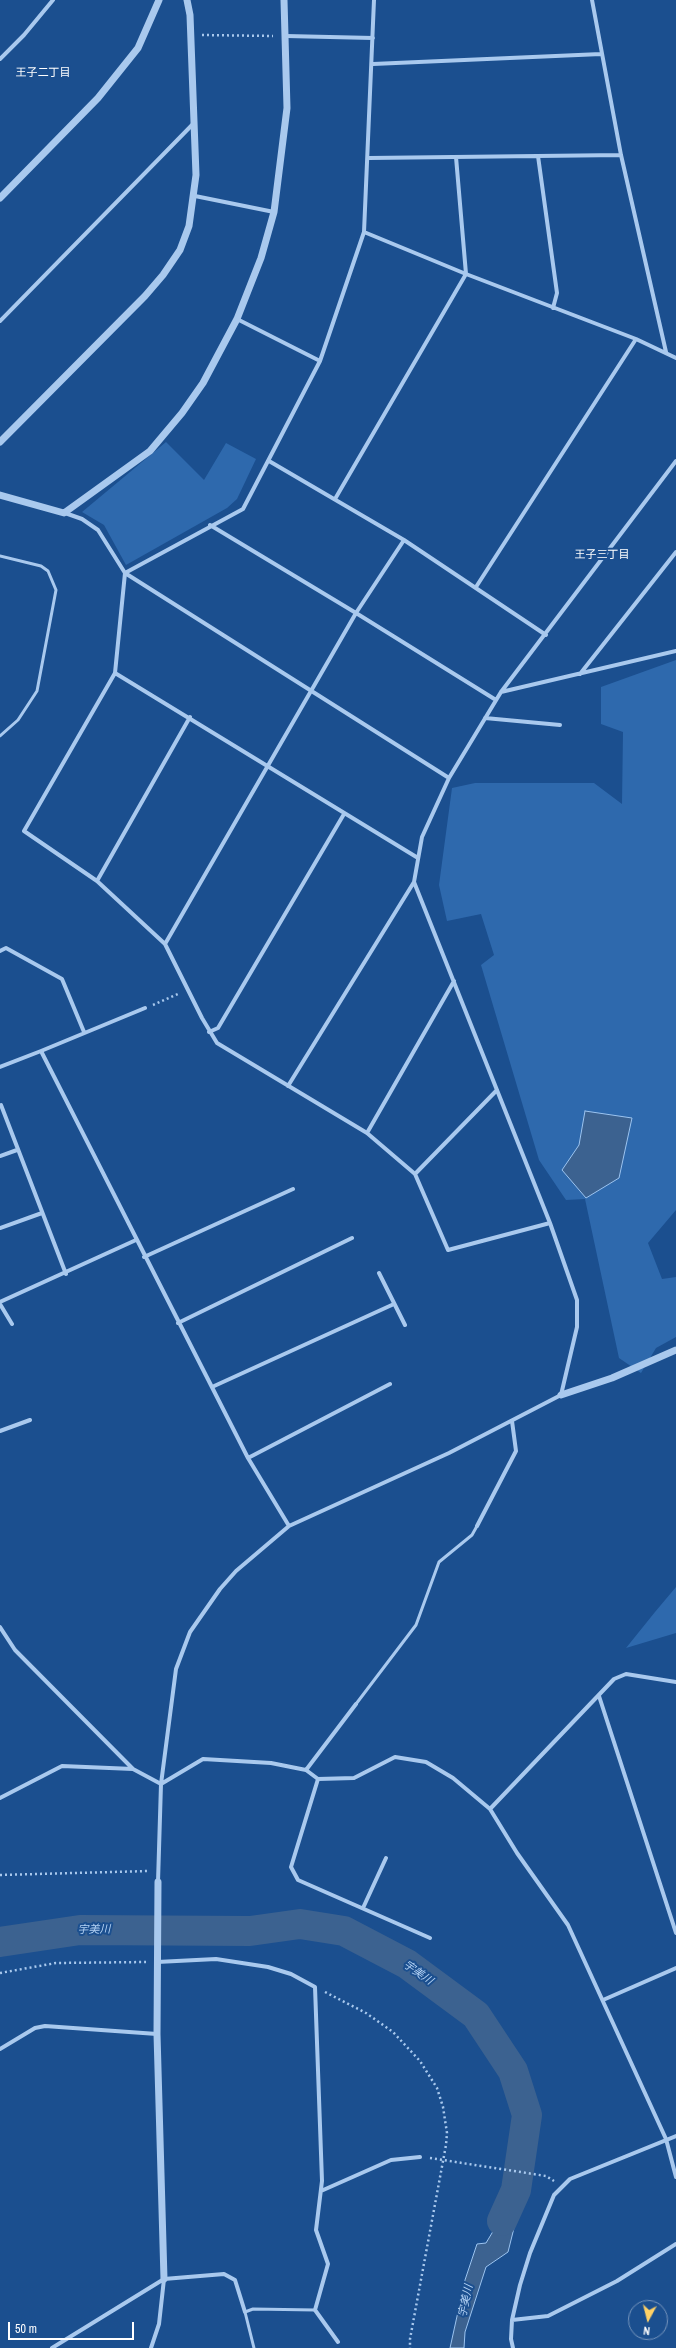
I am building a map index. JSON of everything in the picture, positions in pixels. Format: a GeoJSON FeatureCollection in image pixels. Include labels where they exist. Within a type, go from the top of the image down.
{"type":"FeatureCollection","features":[{"type":"Feature","properties":{"kind":"street"},"geometry":{"type":"LineString","coordinates":[[0,59],[24,35],[53,0]]}},
{"type":"Feature","properties":{"kind":"street"},"geometry":{"type":"LineString","coordinates":[[0,198],[98,98],[138,48],[159,0]]}},
{"type":"Feature","properties":{"kind":"street"},"geometry":{"type":"LineString","coordinates":[[0,442],[145,296],[163,275],[180,250],[189,226],[196,175],[190,15],[186,0]]}},
{"type":"Feature","properties":{"kind":"street"},"geometry":{"type":"LineString","coordinates":[[64,513],[150,450],[182,413],[203,383],[237,319],[261,258],[274,212],[287,108],[284,0]]}},
{"type":"Feature","properties":{"kind":"street"},"geometry":{"type":"LineString","coordinates":[[125,573],[210,525],[243,509],[320,361],[364,232],[369,158],[374,0]]}},
{"type":"Feature","properties":{"kind":"street"},"geometry":{"type":"LineString","coordinates":[[592,0],[620,155],[666,352]]}},
{"type":"Feature","properties":{"kind":"street"},"geometry":{"type":"LineString","coordinates":[[286,36],[373,38]]}},
{"type":"Feature","properties":{"kind":"street"},"geometry":{"type":"LineString","coordinates":[[373,64],[601,54]]}},
{"type":"Feature","properties":{"kind":"street"},"geometry":{"type":"LineString","coordinates":[[0,321],[193,124]]}},
{"type":"Feature","properties":{"kind":"street"},"geometry":{"type":"LineString","coordinates":[[369,158],[620,155]]}},
{"type":"Feature","properties":{"kind":"street"},"geometry":{"type":"LineString","coordinates":[[538,156],[557,293],[553,308]]}},
{"type":"Feature","properties":{"kind":"street"},"geometry":{"type":"LineString","coordinates":[[335,499],[466,274],[456,157]]}},
{"type":"Feature","properties":{"kind":"street"},"geometry":{"type":"LineString","coordinates":[[194,196],[274,212]]}},
{"type":"Feature","properties":{"kind":"street"},"geometry":{"type":"LineString","coordinates":[[364,232],[466,274],[636,339],[676,358]]}},
{"type":"Feature","properties":{"kind":"street"},"geometry":{"type":"LineString","coordinates":[[237,319],[320,361]]}},
{"type":"Feature","properties":{"kind":"street"},"geometry":{"type":"LineString","coordinates":[[476,587],[636,339]]}},
{"type":"Feature","properties":{"kind":"street"},"geometry":{"type":"LineString","coordinates":[[269,461],[404,540],[546,635]]}},
{"type":"Feature","properties":{"kind":"street"},"geometry":{"type":"LineString","coordinates":[[288,1086],[414,882],[422,838],[449,778],[496,700],[676,461]]}},
{"type":"Feature","properties":{"kind":"street"},"geometry":{"type":"LineString","coordinates":[[0,495],[64,513],[82,520],[98,530],[125,573],[449,778]]}},
{"type":"Feature","properties":{"kind":"street"},"geometry":{"type":"LineString","coordinates":[[210,525],[496,700]]}},
{"type":"Feature","properties":{"kind":"street"},"geometry":{"type":"LineString","coordinates":[[165,944],[356,613],[404,540]]}},
{"type":"Feature","properties":{"kind":"street"},"geometry":{"type":"LineString","coordinates":[[580,674],[676,552]]}},
{"type":"Feature","properties":{"kind":"street"},"geometry":{"type":"LineString","coordinates":[[125,573],[115,673],[24,831],[97,881],[165,944],[189,989],[209,1032],[217,1043],[367,1133],[415,1174],[448,1250],[550,1223]]}},
{"type":"Feature","properties":{"kind":"street"},"geometry":{"type":"LineString","coordinates":[[501,692],[676,651]]}},
{"type":"Feature","properties":{"kind":"street"},"geometry":{"type":"LineString","coordinates":[[115,673],[190,717],[344,814],[418,858]]}},
{"type":"Feature","properties":{"kind":"street"},"geometry":{"type":"LineString","coordinates":[[97,881],[190,717]]}},
{"type":"Feature","properties":{"kind":"street"},"geometry":{"type":"LineString","coordinates":[[485,718],[560,725]]}},
{"type":"Feature","properties":{"kind":"street"},"geometry":{"type":"LineString","coordinates":[[209,1032],[218,1028],[344,814]]}},
{"type":"Feature","properties":{"kind":"street"},"geometry":{"type":"LineString","coordinates":[[414,882],[550,1223],[577,1300],[577,1327],[561,1395]]}},
{"type":"Feature","properties":{"kind":"street"},"geometry":{"type":"LineString","coordinates":[[0,951],[6,948],[62,979],[84,1032]]}},
{"type":"Feature","properties":{"kind":"street"},"geometry":{"type":"LineString","coordinates":[[367,1133],[454,981]]}},
{"type":"Feature","properties":{"kind":"street"},"geometry":{"type":"LineString","coordinates":[[0,1066],[41,1051],[145,1008]]}},
{"type":"Feature","properties":{"kind":"street"},"geometry":{"type":"LineString","coordinates":[[41,1051],[144,1257],[248,1458],[289,1526]]}},
{"type":"Feature","properties":{"kind":"street"},"geometry":{"type":"LineString","coordinates":[[415,1174],[497,1090]]}},
{"type":"Feature","properties":{"kind":"street"},"geometry":{"type":"LineString","coordinates":[[1,1105],[17,1150],[66,1274]]}},
{"type":"Feature","properties":{"kind":"street"},"geometry":{"type":"LineString","coordinates":[[0,1156],[17,1150]]}},
{"type":"Feature","properties":{"kind":"street"},"geometry":{"type":"LineString","coordinates":[[144,1257],[293,1189]]}},
{"type":"Feature","properties":{"kind":"street"},"geometry":{"type":"LineString","coordinates":[[0,1228],[42,1213]]}},
{"type":"Feature","properties":{"kind":"street"},"geometry":{"type":"LineString","coordinates":[[178,1323],[352,1238]]}},
{"type":"Feature","properties":{"kind":"street"},"geometry":{"type":"LineString","coordinates":[[12,1324],[0,1303],[66,1274],[136,1240]]}},
{"type":"Feature","properties":{"kind":"street"},"geometry":{"type":"LineString","coordinates":[[380,1272],[405,1325]]}},
{"type":"Feature","properties":{"kind":"street"},"geometry":{"type":"LineString","coordinates":[[212,1387],[394,1304]]}},
{"type":"Feature","properties":{"kind":"street"},"geometry":{"type":"LineString","coordinates":[[151,2348],[159,2324],[164,2279],[156,1947],[161,1784],[176,1669],[190,1632],[220,1589],[236,1571],[289,1526],[442,1456],[561,1395],[612,1378],[676,1350]]}},
{"type":"Feature","properties":{"kind":"street"},"geometry":{"type":"LineString","coordinates":[[248,1458],[390,1384]]}},
{"type":"Feature","properties":{"kind":"street"},"geometry":{"type":"LineString","coordinates":[[0,1431],[30,1420]]}},
{"type":"Feature","properties":{"kind":"street"},"geometry":{"type":"LineString","coordinates":[[477,1526],[516,1451],[512,1421]]}},
{"type":"Feature","properties":{"kind":"street"},"geometry":{"type":"LineString","coordinates":[[0,1627],[15,1650],[133,1769],[161,1784]]}},
{"type":"Feature","properties":{"kind":"street"},"geometry":{"type":"LineString","coordinates":[[490,1809],[614,1679],[626,1674],[676,1682]]}},
{"type":"Feature","properties":{"kind":"street"},"geometry":{"type":"LineString","coordinates":[[599,1696],[676,1933]]}},
{"type":"Feature","properties":{"kind":"street"},"geometry":{"type":"LineString","coordinates":[[306,1770],[356,1704]]}},
{"type":"Feature","properties":{"kind":"street"},"geometry":{"type":"LineString","coordinates":[[161,1784],[203,1760],[271,1763],[306,1770],[318,1779],[354,1778],[395,1757],[426,1762],[453,1778],[490,1809],[568,1925],[666,2139],[676,2177]]}},
{"type":"Feature","properties":{"kind":"street"},"geometry":{"type":"LineString","coordinates":[[0,1798],[62,1766],[133,1769]]}},
{"type":"Feature","properties":{"kind":"street"},"geometry":{"type":"LineString","coordinates":[[318,1779],[291,1867],[298,1880],[430,1938]]}},
{"type":"Feature","properties":{"kind":"street"},"geometry":{"type":"LineString","coordinates":[[363,1908],[386,1858]]}},
{"type":"Feature","properties":{"kind":"street"},"geometry":{"type":"LineString","coordinates":[[157,1962],[216,1959],[274,1969],[291,1974],[315,1987],[321,2191],[316,2230],[328,2264],[315,2310],[338,2342]]}},
{"type":"Feature","properties":{"kind":"street"},"geometry":{"type":"LineString","coordinates":[[602,2000],[676,1968]]}},
{"type":"Feature","properties":{"kind":"street"},"geometry":{"type":"LineString","coordinates":[[0,2049],[35,2028],[45,2026],[157,2034]]}},
{"type":"Feature","properties":{"kind":"street"},"geometry":{"type":"LineString","coordinates":[[513,2348],[511,2339],[512,2320],[520,2285],[530,2253],[554,2195],[570,2179],[676,2136]]}},
{"type":"Feature","properties":{"kind":"street"},"geometry":{"type":"LineString","coordinates":[[321,2191],[391,2160],[420,2156]]}},
{"type":"Feature","properties":{"kind":"street"},"geometry":{"type":"LineString","coordinates":[[512,2320],[548,2316],[617,2281],[676,2244]]}},
{"type":"Feature","properties":{"kind":"street"},"geometry":{"type":"LineString","coordinates":[[52,2348],[164,2279],[224,2274],[235,2280],[245,2312]]}},
{"type":"Feature","properties":{"kind":"lane"},"geometry":{"type":"LineString","coordinates":[[0,556],[41,566],[48,571],[56,590],[37,691],[18,720],[0,736]]}},
{"type":"Feature","properties":{"kind":"lane"},"geometry":{"type":"LineString","coordinates":[[356,1704],[416,1625],[438,1562],[472,1535],[477,1526]]}},
{"type":"Feature","properties":{"kind":"lane"},"geometry":{"type":"LineString","coordinates":[[254,2348],[245,2312],[253,2308],[315,2310]]}},
{"type":"Feature","properties":{"kind":"path"},"geometry":{"type":"LineString","coordinates":[[191,35],[286,36]]}},
{"type":"Feature","properties":{"kind":"path"},"geometry":{"type":"LineString","coordinates":[[145,1008],[189,989]]}},
{"type":"Feature","properties":{"kind":"path"},"geometry":{"type":"LineString","coordinates":[[0,1875],[158,1871]]}},
{"type":"Feature","properties":{"kind":"path"},"geometry":{"type":"LineString","coordinates":[[0,1972],[56,1963],[157,1962]]}},
{"type":"Feature","properties":{"kind":"path"},"geometry":{"type":"LineString","coordinates":[[443,2159],[546,2176]]}},
{"type":"Feature","properties":{"kind":"shaded area"},"geometry":{"type":"Polygon","coordinates":[[[166,442],[204,480],[226,443],[256,459],[237,499],[227,508],[126,565],[104,525],[82,512],[166,442]]]}},
{"type":"Feature","properties":{"kind":"shaded area"},"geometry":{"type":"Polygon","coordinates":[[[676,660],[676,1210],[648,1243],[662,1279],[676,1277],[676,1337],[656,1348],[641,1373],[619,1358],[585,1199],[566,1200],[539,1160],[481,965],[494,955],[481,914],[447,921],[439,885],[452,788],[475,783],[594,783],[622,804],[623,732],[601,724],[601,687],[676,660]]]}},
{"type":"Feature","properties":{"kind":"shaded area"},"geometry":{"type":"Polygon","coordinates":[[[676,1587],[676,1633],[626,1648],[655,1612],[676,1587]]]}},
{"type":"Feature","properties":{"kind":"water"},"geometry":{"type":"Polygon","coordinates":[[[585,1111],[632,1118],[619,1178],[586,1198],[562,1170],[579,1145],[585,1111]]]}},
{"type":"Feature","properties":{"kind":"water"},"geometry":{"type":"Polygon","coordinates":[[[511,2181],[525,2184],[508,2252],[486,2267],[465,2332],[464,2348],[450,2348],[465,2280],[477,2244],[486,2243],[495,2228],[511,2181]]]}},
{"type":"Feature","properties":{"kind":"waterway","name":"宇美川"},"geometry":{"type":"LineString","coordinates":[[0,1942],[80,1930],[250,1931],[300,1924],[344,1931],[407,1964],[476,2015],[513,2071],[527,2115],[516,2190],[502,2221]]}},
{"type":"Feature","properties":{"kind":"district","name":"王子二丁目"},"geometry":{"type":"Point","coordinates":[43,73]}},
{"type":"Feature","properties":{"kind":"district","name":"王子三丁目"},"geometry":{"type":"Point","coordinates":[602,555]}}]}
